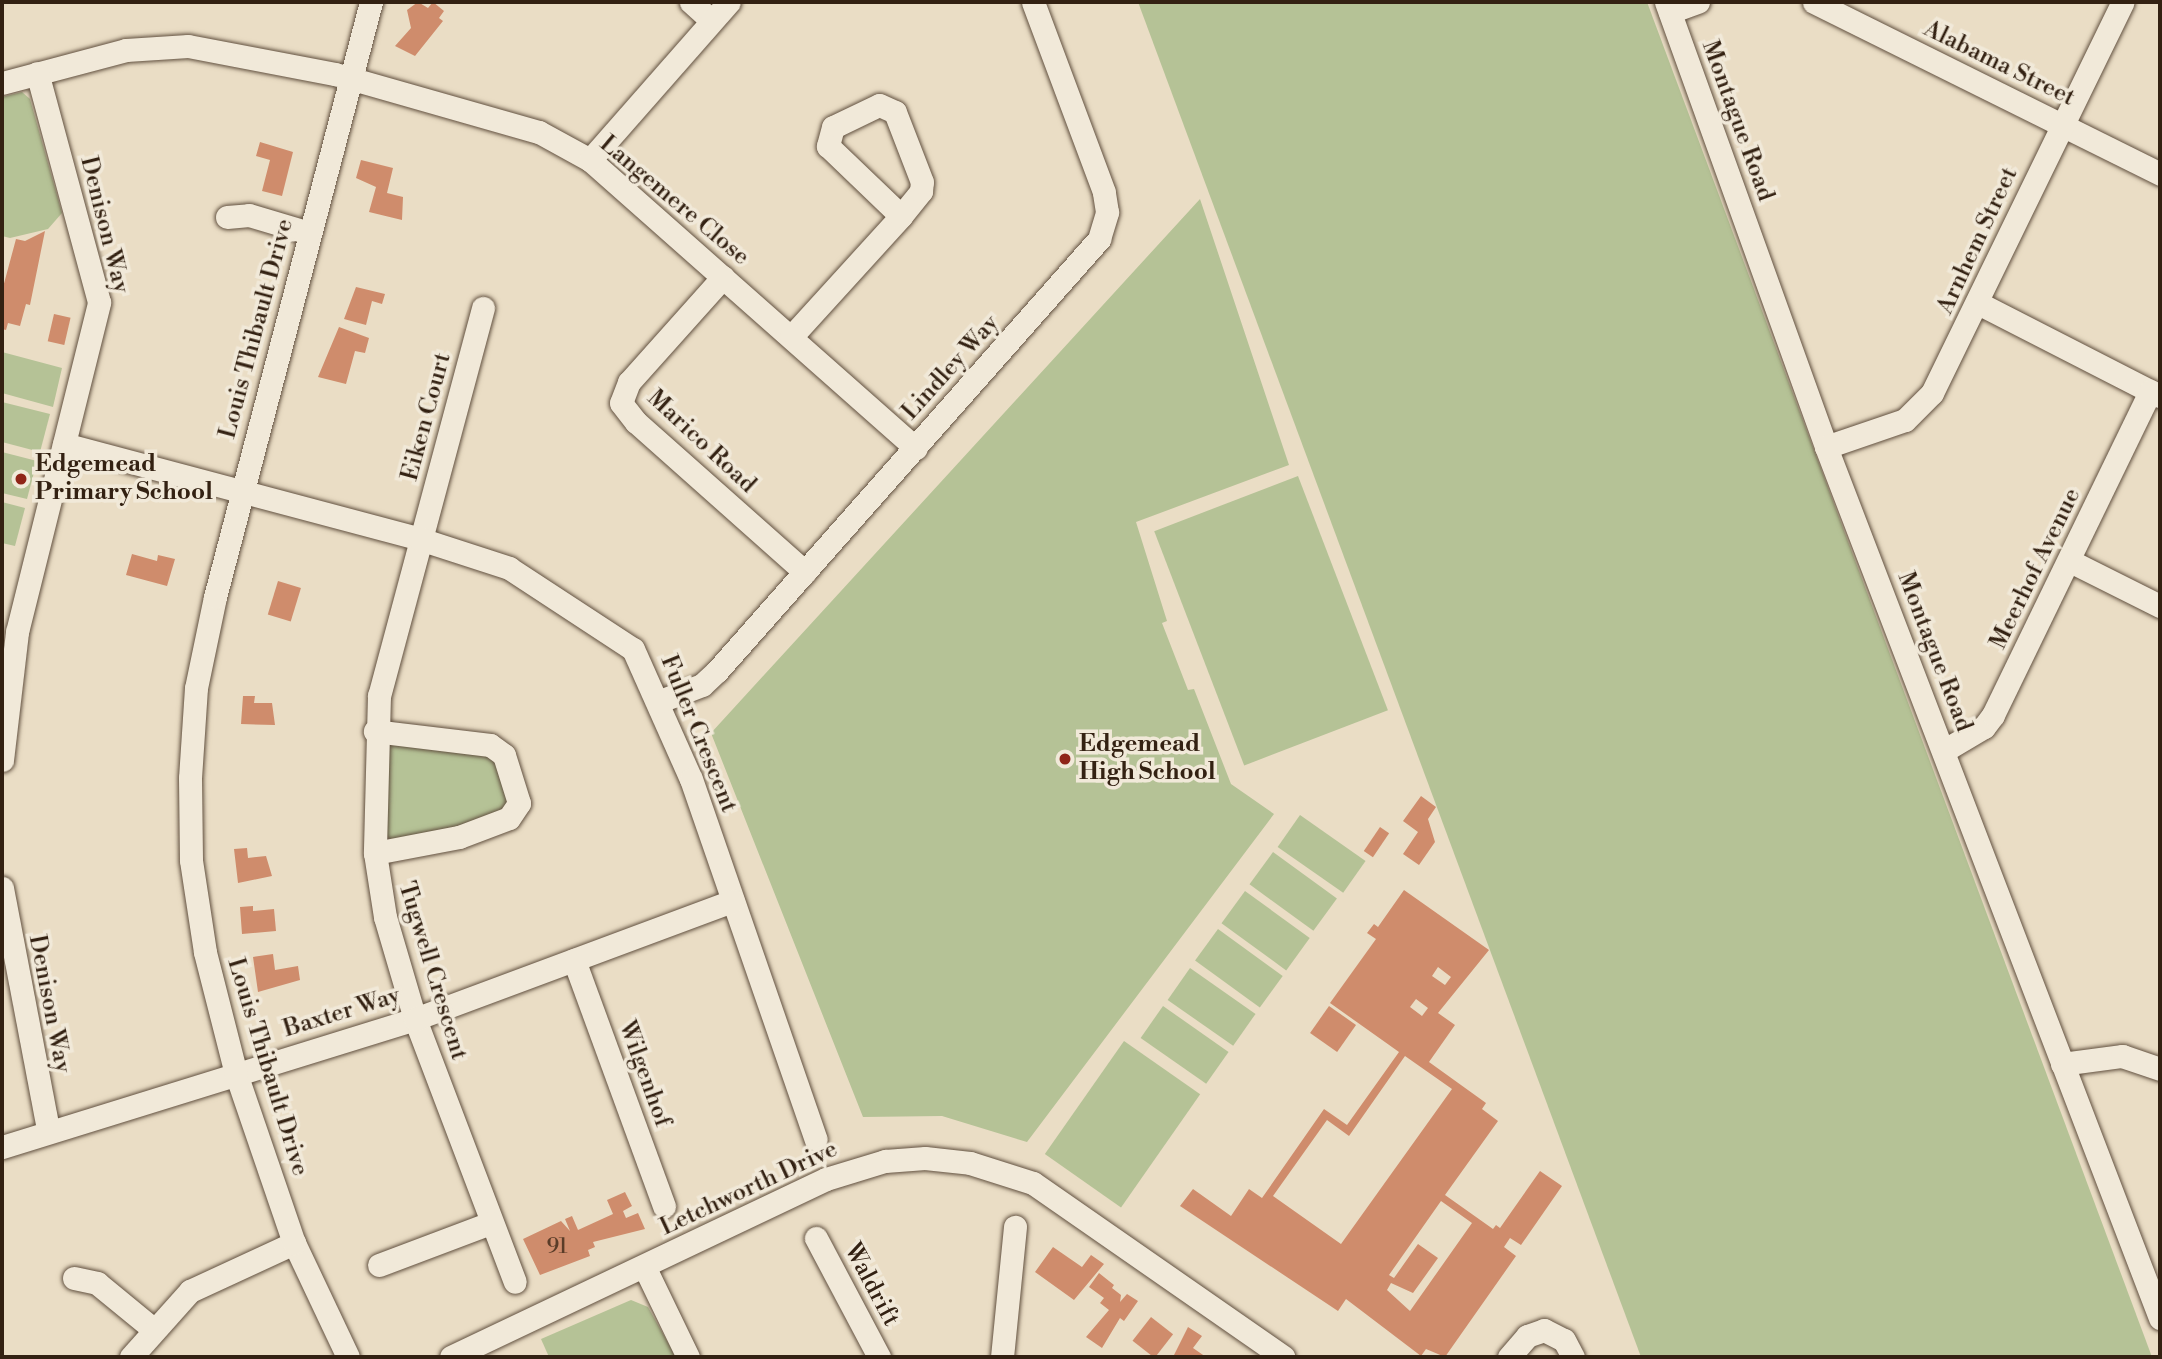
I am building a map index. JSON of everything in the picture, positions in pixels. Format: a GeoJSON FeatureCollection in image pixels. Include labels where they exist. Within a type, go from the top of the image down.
{"type":"FeatureCollection","features":[{"type":"Feature","properties":{"kind":"street","name":"Louis Thibault Drive"},"geometry":{"type":"LineString","coordinates":[[348,1357],[294,1243],[236,1074],[205,952],[191,860],[190,778],[196,688],[241,492],[371,2]]}},
{"type":"Feature","properties":{"kind":"street"},"geometry":{"type":"LineString","coordinates":[[691,2],[710,19]]}},
{"type":"Feature","properties":{"kind":"street"},"geometry":{"type":"LineString","coordinates":[[590,160],[710,19],[729,2]]}},
{"type":"Feature","properties":{"kind":"street","name":"Lindley Way"},"geometry":{"type":"LineString","coordinates":[[660,701],[702,685],[1095,246],[1106,223],[1104,192],[1033,2]]}},
{"type":"Feature","properties":{"kind":"street"},"geometry":{"type":"LineString","coordinates":[[1668,7],[1698,2]]}},
{"type":"Feature","properties":{"kind":"street","name":"Alabama Street"},"geometry":{"type":"LineString","coordinates":[[1814,2],[2160,174]]}},
{"type":"Feature","properties":{"kind":"street","name":"Arnhem Street"},"geometry":{"type":"LineString","coordinates":[[1826,447],[1905,419],[1922,407],[1978,303],[2123,2]]}},
{"type":"Feature","properties":{"kind":"street","name":"Montague Road"},"geometry":{"type":"LineString","coordinates":[[1668,7],[1826,447],[1945,750],[2160,1318]]}},
{"type":"Feature","properties":{"kind":"street","name":"Langemere Close"},"geometry":{"type":"LineString","coordinates":[[2,83],[126,50],[188,46],[350,79],[539,132],[590,160],[916,447]]}},
{"type":"Feature","properties":{"kind":"street","name":"Denison Way"},"geometry":{"type":"LineString","coordinates":[[2,760],[17,632],[99,302],[37,73]]}},
{"type":"Feature","properties":{"kind":"street"},"geometry":{"type":"LineString","coordinates":[[791,337],[901,216],[919,196],[922,182],[895,112],[879,105],[833,127],[828,146],[901,216]]}},
{"type":"Feature","properties":{"kind":"street"},"geometry":{"type":"LineString","coordinates":[[227,217],[248,215],[309,233]]}},
{"type":"Feature","properties":{"kind":"street","name":"Marico Road"},"geometry":{"type":"LineString","coordinates":[[723,277],[629,382],[621,402],[636,422],[805,572]]}},
{"type":"Feature","properties":{"kind":"street"},"geometry":{"type":"LineString","coordinates":[[1978,303],[2155,393]]}},
{"type":"Feature","properties":{"kind":"street","name":"Eiken Court"},"geometry":{"type":"LineString","coordinates":[[421,539],[484,308]]}},
{"type":"Feature","properties":{"kind":"street","name":"Meerhof Avenue"},"geometry":{"type":"LineString","coordinates":[[1945,750],[1984,727],[1993,715],[2155,393]]}},
{"type":"Feature","properties":{"kind":"street","name":"Fuller Crescent"},"geometry":{"type":"LineString","coordinates":[[64,444],[421,539],[509,568],[598,623],[633,649],[660,701],[816,1139]]}},
{"type":"Feature","properties":{"kind":"street","name":"Tugwell Crescent"},"geometry":{"type":"LineString","coordinates":[[421,539],[379,695],[375,731],[375,853],[385,917],[415,1018],[490,1223],[515,1282]]}},
{"type":"Feature","properties":{"kind":"street"},"geometry":{"type":"LineString","coordinates":[[2070,561],[2160,606]]}},
{"type":"Feature","properties":{"kind":"street"},"geometry":{"type":"LineString","coordinates":[[375,731],[490,744],[504,755],[519,803],[509,818],[459,837],[375,853]]}},
{"type":"Feature","properties":{"kind":"street","name":"Denison Way"},"geometry":{"type":"LineString","coordinates":[[2,888],[48,1130]]}},
{"type":"Feature","properties":{"kind":"street","name":"Baxter Way"},"geometry":{"type":"LineString","coordinates":[[2,1147],[48,1130],[415,1018],[733,901]]}},
{"type":"Feature","properties":{"kind":"street","name":"Wilgenhof"},"geometry":{"type":"LineString","coordinates":[[574,960],[664,1206]]}},
{"type":"Feature","properties":{"kind":"street"},"geometry":{"type":"LineString","coordinates":[[2062,1064],[2122,1056],[2160,1069]]}},
{"type":"Feature","properties":{"kind":"street","name":"Letchworth Drive"},"geometry":{"type":"LineString","coordinates":[[451,1357],[834,1176],[885,1161],[954,1160],[999,1170],[1044,1189],[1283,1357]]}},
{"type":"Feature","properties":{"kind":"street"},"geometry":{"type":"LineString","coordinates":[[379,1265],[490,1223]]}},
{"type":"Feature","properties":{"kind":"street"},"geometry":{"type":"LineString","coordinates":[[1002,1357],[1015,1227]]}},
{"type":"Feature","properties":{"kind":"street","name":"Waldrift"},"geometry":{"type":"LineString","coordinates":[[817,1238],[879,1357]]}},
{"type":"Feature","properties":{"kind":"street"},"geometry":{"type":"LineString","coordinates":[[131,1357],[153,1329],[190,1291],[294,1243]]}},
{"type":"Feature","properties":{"kind":"street"},"geometry":{"type":"LineString","coordinates":[[644,1266],[688,1357]]}},
{"type":"Feature","properties":{"kind":"street"},"geometry":{"type":"LineString","coordinates":[[74,1278],[97,1283],[153,1329]]}},
{"type":"Feature","properties":{"kind":"street"},"geometry":{"type":"LineString","coordinates":[[1509,1357],[1527,1336],[1544,1331],[1564,1340],[1573,1357]]}},
{"type":"Feature","properties":{"kind":"green space"},"geometry":{"type":"Polygon","coordinates":[[[1138,2],[1647,2],[2152,1357],[1641,1357],[1138,2]]]}},
{"type":"Feature","properties":{"kind":"green space"},"geometry":{"type":"Polygon","coordinates":[[[22,92],[30,99],[62,213],[48,229],[10,238],[2,236],[2,97],[22,92]]]}},
{"type":"Feature","properties":{"kind":"green space"},"geometry":{"type":"Polygon","coordinates":[[[1200,199],[1289,465],[1136,522],[1167,621],[1162,623],[1188,690],[1194,689],[1231,784],[1274,814],[1027,1142],[942,1116],[863,1117],[711,733],[1200,199]]]}},
{"type":"Feature","properties":{"kind":"green space"},"geometry":{"type":"Polygon","coordinates":[[[2,352],[62,368],[53,407],[2,393],[2,352]]]}},
{"type":"Feature","properties":{"kind":"green space"},"geometry":{"type":"Polygon","coordinates":[[[2,402],[50,414],[40,452],[2,442],[2,402]]]}},
{"type":"Feature","properties":{"kind":"green space"},"geometry":{"type":"Polygon","coordinates":[[[2,452],[37,461],[27,499],[2,493],[2,452]]]}},
{"type":"Feature","properties":{"kind":"green space"},"geometry":{"type":"Polygon","coordinates":[[[1298,476],[1388,710],[1244,766],[1154,531],[1298,476]]]}},
{"type":"Feature","properties":{"kind":"green space"},"geometry":{"type":"Polygon","coordinates":[[[2,502],[25,508],[15,546],[2,543],[2,502]]]}},
{"type":"Feature","properties":{"kind":"green space"},"geometry":{"type":"Polygon","coordinates":[[[388,743],[491,752],[510,794],[506,809],[458,830],[391,840],[385,834],[388,743]]]}},
{"type":"Feature","properties":{"kind":"green space"},"geometry":{"type":"Polygon","coordinates":[[[1300,815],[1366,861],[1343,893],[1278,847],[1300,815]]]}},
{"type":"Feature","properties":{"kind":"green space"},"geometry":{"type":"Polygon","coordinates":[[[1273,852],[1337,898],[1313,931],[1249,884],[1273,852]]]}},
{"type":"Feature","properties":{"kind":"green space"},"geometry":{"type":"Polygon","coordinates":[[[1245,891],[1310,938],[1286,970],[1221,923],[1245,891]]]}},
{"type":"Feature","properties":{"kind":"green space"},"geometry":{"type":"Polygon","coordinates":[[[1218,929],[1283,976],[1260,1008],[1195,961],[1218,929]]]}},
{"type":"Feature","properties":{"kind":"green space"},"geometry":{"type":"Polygon","coordinates":[[[1190,968],[1256,1014],[1233,1046],[1168,1000],[1190,968]]]}},
{"type":"Feature","properties":{"kind":"green space"},"geometry":{"type":"Polygon","coordinates":[[[1163,1006],[1229,1052],[1206,1084],[1141,1038],[1163,1006]]]}},
{"type":"Feature","properties":{"kind":"green space"},"geometry":{"type":"Polygon","coordinates":[[[1124,1041],[1200,1094],[1121,1207],[1045,1154],[1124,1041]]]}},
{"type":"Feature","properties":{"kind":"green space"},"geometry":{"type":"Polygon","coordinates":[[[631,1300],[648,1307],[676,1357],[549,1357],[541,1339],[631,1300]]]}},
{"type":"Feature","properties":{"kind":"building"},"geometry":{"type":"Polygon","coordinates":[[[418,2],[428,8],[433,2],[444,11],[439,18],[443,21],[415,56],[395,46],[411,28],[407,10],[418,2]]]}},
{"type":"Feature","properties":{"kind":"building"},"geometry":{"type":"Polygon","coordinates":[[[260,142],[293,152],[282,196],[262,191],[270,160],[256,156],[260,142]]]}},
{"type":"Feature","properties":{"kind":"building"},"geometry":{"type":"Polygon","coordinates":[[[361,160],[393,168],[387,193],[403,197],[402,220],[369,212],[376,187],[356,178],[361,160]]]}},
{"type":"Feature","properties":{"kind":"building"},"geometry":{"type":"Polygon","coordinates":[[[45,231],[30,305],[26,304],[20,326],[8,323],[6,330],[2,329],[2,291],[16,239],[25,241],[45,231]]]}},
{"type":"Feature","properties":{"kind":"building"},"geometry":{"type":"Polygon","coordinates":[[[356,287],[385,294],[382,304],[372,301],[366,325],[344,319],[356,287]]]}},
{"type":"Feature","properties":{"kind":"building"},"geometry":{"type":"Polygon","coordinates":[[[54,314],[71,318],[64,345],[48,341],[54,314]]]}},
{"type":"Feature","properties":{"kind":"building"},"geometry":{"type":"Polygon","coordinates":[[[339,327],[369,338],[365,353],[355,351],[346,384],[318,377],[339,327]]]}},
{"type":"Feature","properties":{"kind":"building"},"geometry":{"type":"Polygon","coordinates":[[[132,554],[157,561],[158,555],[175,559],[167,586],[126,575],[132,554]]]}},
{"type":"Feature","properties":{"kind":"building"},"geometry":{"type":"Polygon","coordinates":[[[278,581],[301,588],[291,621],[268,614],[278,581]]]}},
{"type":"Feature","properties":{"kind":"building"},"geometry":{"type":"Polygon","coordinates":[[[243,696],[255,696],[254,703],[272,703],[275,725],[241,724],[243,696]]]}},
{"type":"Feature","properties":{"kind":"building"},"geometry":{"type":"Polygon","coordinates":[[[1421,796],[1436,807],[1428,819],[1435,842],[1419,865],[1403,854],[1418,832],[1403,821],[1421,796]]]}},
{"type":"Feature","properties":{"kind":"building"},"geometry":{"type":"Polygon","coordinates":[[[1380,827],[1389,833],[1373,857],[1364,851],[1380,827]]]}},
{"type":"Feature","properties":{"kind":"building"},"geometry":{"type":"Polygon","coordinates":[[[247,848],[248,858],[266,856],[272,876],[238,883],[234,849],[247,848]]]}},
{"type":"Feature","properties":{"kind":"building"},"geometry":{"type":"Polygon","coordinates":[[[1404,890],[1489,950],[1438,1013],[1455,1025],[1429,1062],[1486,1103],[1482,1109],[1498,1121],[1445,1195],[1493,1229],[1496,1225],[1500,1228],[1540,1171],[1562,1186],[1521,1245],[1510,1238],[1504,1247],[1516,1256],[1445,1357],[1426,1349],[1421,1356],[1346,1299],[1338,1311],[1180,1206],[1193,1189],[1231,1216],[1249,1189],[1262,1198],[1324,1109],[1347,1125],[1399,1052],[1330,1003],[1376,939],[1367,933],[1374,924],[1378,927],[1404,890]],[[1438,967],[1432,976],[1445,985],[1451,977],[1438,967]],[[1416,999],[1410,1007],[1422,1016],[1428,1008],[1416,999]],[[1405,1056],[1349,1136],[1327,1120],[1273,1196],[1341,1244],[1452,1089],[1405,1056]],[[1441,1201],[1389,1275],[1394,1278],[1418,1244],[1438,1258],[1413,1293],[1391,1283],[1387,1290],[1410,1311],[1472,1223],[1441,1201]]]}},
{"type":"Feature","properties":{"kind":"building"},"geometry":{"type":"Polygon","coordinates":[[[253,906],[253,911],[274,909],[276,931],[242,934],[240,907],[253,906]]]}},
{"type":"Feature","properties":{"kind":"building"},"geometry":{"type":"Polygon","coordinates":[[[273,954],[275,970],[298,966],[300,980],[258,992],[253,957],[273,954]]]}},
{"type":"Feature","properties":{"kind":"building"},"geometry":{"type":"Polygon","coordinates":[[[1329,1006],[1356,1025],[1337,1052],[1310,1033],[1329,1006]]]}},
{"type":"Feature","properties":{"kind":"building"},"geometry":{"type":"Polygon","coordinates":[[[625,1192],[632,1206],[623,1211],[626,1218],[638,1213],[645,1229],[593,1242],[595,1247],[588,1250],[590,1256],[540,1275],[523,1239],[561,1221],[570,1231],[565,1219],[572,1216],[578,1230],[613,1214],[607,1200],[625,1192]]]}},
{"type":"Feature","properties":{"kind":"building"},"geometry":{"type":"Polygon","coordinates":[[[1053,1247],[1082,1267],[1091,1255],[1104,1264],[1074,1300],[1035,1272],[1053,1247]]]}},
{"type":"Feature","properties":{"kind":"building"},"geometry":{"type":"Polygon","coordinates":[[[1099,1273],[1114,1285],[1112,1288],[1121,1295],[1120,1302],[1127,1294],[1138,1301],[1124,1321],[1120,1318],[1102,1348],[1086,1337],[1109,1310],[1100,1303],[1104,1298],[1089,1287],[1099,1273]]]}},
{"type":"Feature","properties":{"kind":"building"},"geometry":{"type":"Polygon","coordinates":[[[1151,1317],[1173,1334],[1155,1357],[1133,1341],[1151,1317]]]}},
{"type":"Feature","properties":{"kind":"building"},"geometry":{"type":"Polygon","coordinates":[[[1188,1327],[1202,1336],[1193,1348],[1206,1357],[1174,1355],[1188,1327]]]}},
{"type":"Feature","properties":{"kind":"place","name":"Edgemead Primary School"},"geometry":{"type":"Point","coordinates":[21,479]}},
{"type":"Feature","properties":{"kind":"place","name":"Edgemead High School"},"geometry":{"type":"Point","coordinates":[1065,759]}}]}
